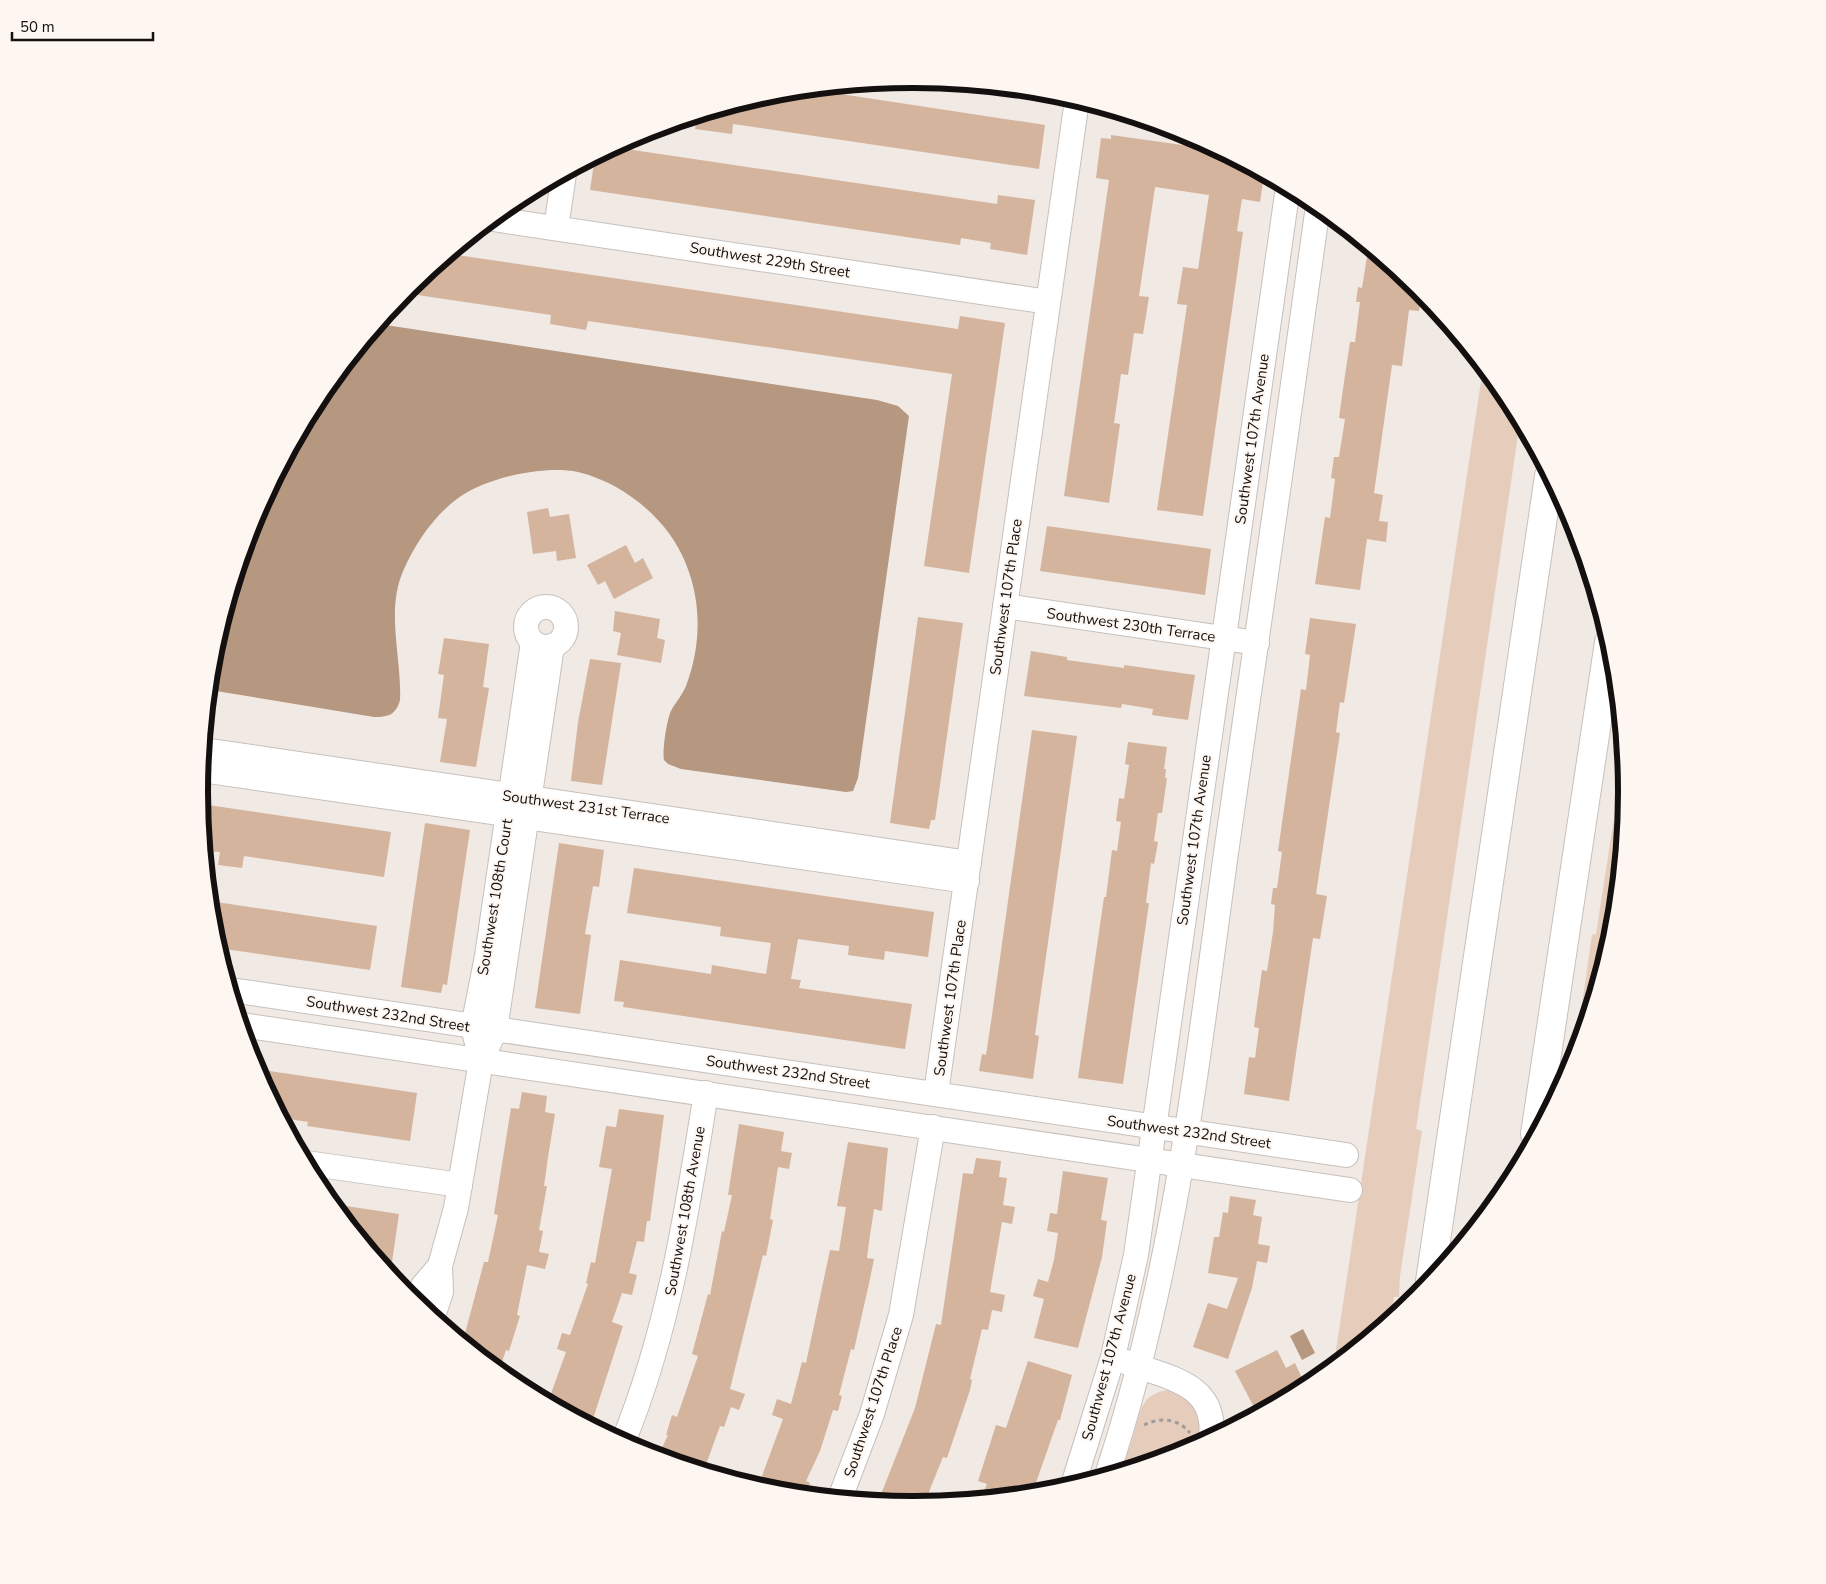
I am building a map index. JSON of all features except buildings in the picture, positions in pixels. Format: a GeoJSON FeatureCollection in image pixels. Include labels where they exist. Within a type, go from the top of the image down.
{"type":"FeatureCollection","features":[{"type":"Feature","properties":{"kind":"highway"},"geometry":{"type":"LineString","coordinates":[[1432,1269],[1548,486]]}},
{"type":"Feature","properties":{"kind":"highway"},"geometry":{"type":"LineString","coordinates":[[1537,1118],[1606,665]]}},
{"type":"Feature","properties":{"kind":"street","name":"Southwest 107th Place"},"geometry":{"type":"LineString","coordinates":[[936,1093],[1076,107]]}},
{"type":"Feature","properties":{"kind":"street"},"geometry":{"type":"LineString","coordinates":[[556,228],[563,181]]}},
{"type":"Feature","properties":{"kind":"street","name":"Southwest 107th Avenue"},"geometry":{"type":"LineString","coordinates":[[1075,1477],[1113,1357],[1136,1255],[1287,195]]}},
{"type":"Feature","properties":{"kind":"street","name":"Southwest 107th Avenue"},"geometry":{"type":"LineString","coordinates":[[1109,1468],[1140,1368],[1159,1289],[1183,1165],[1317,215]]}},
{"type":"Feature","properties":{"kind":"street","name":"Southwest 229th Street"},"geometry":{"type":"LineString","coordinates":[[502,220],[1048,302]]}},
{"type":"Feature","properties":{"kind":"street","name":"Southwest 230th Terrace"},"geometry":{"type":"LineString","coordinates":[[1005,606],[1257,643]]}},
{"type":"Feature","properties":{"kind":"street","name":"Southwest 108th Court"},"geometry":{"type":"LineString","coordinates":[[435,1310],[441,1292],[440,1266],[451,1232],[481,1061],[484,1029],[543,644]]}},
{"type":"Feature","properties":{"kind":"street","name":"Southwest 231st Terrace"},"geometry":{"type":"LineString","coordinates":[[210,751],[518,807]]}},
{"type":"Feature","properties":{"kind":"street","name":"Southwest 231st Terrace"},"geometry":{"type":"LineString","coordinates":[[209,771],[518,807],[968,872]]}},
{"type":"Feature","properties":{"kind":"street","name":"Southwest 232nd Street"},"geometry":{"type":"LineString","coordinates":[[238,991],[484,1029],[936,1093],[1346,1155]]}},
{"type":"Feature","properties":{"kind":"street"},"geometry":{"type":"LineString","coordinates":[[243,1007],[429,1020]]}},
{"type":"Feature","properties":{"kind":"street"},"geometry":{"type":"LineString","coordinates":[[249,1026],[1350,1190]]}},
{"type":"Feature","properties":{"kind":"street","name":"Southwest 108th Avenue"},"geometry":{"type":"LineString","coordinates":[[625,1435],[654,1353],[674,1280],[690,1200],[706,1093]]}},
{"type":"Feature","properties":{"kind":"street","name":"Southwest 107th Place"},"geometry":{"type":"LineString","coordinates":[[842,1492],[872,1414],[901,1315],[933,1127]]}},
{"type":"Feature","properties":{"kind":"street"},"geometry":{"type":"LineString","coordinates":[[316,1164],[460,1186]]}},
{"type":"Feature","properties":{"kind":"street","name":"Southwest 108th Court"},"geometry":{"type":"LineString","coordinates":[[419,1294],[440,1266]]}},
{"type":"Feature","properties":{"kind":"street"},"geometry":{"type":"LineString","coordinates":[[1113,1357],[1182,1383],[1201,1396],[1211,1413],[1202,1435]]}},
{"type":"Feature","properties":{"kind":"path"},"geometry":{"type":"LineString","coordinates":[[1141,1426],[1159,1420],[1169,1420],[1200,1435]]}},
{"type":"Feature","properties":{"kind":"shaded area"},"geometry":{"type":"Polygon","coordinates":[[[385,325],[877,400],[898,406],[909,416],[858,778],[853,791],[846,792],[681,769],[668,764],[664,760],[664,742],[668,719],[686,686],[695,656],[698,625],[695,594],[691,579],[678,548],[656,518],[628,494],[595,477],[578,472],[550,470],[518,474],[486,483],[461,496],[435,519],[409,559],[398,585],[395,617],[400,700],[396,709],[391,714],[374,717],[216,691],[222,655],[246,566],[262,522],[281,480],[327,401],[354,363],[385,325]]]}},
{"type":"Feature","properties":{"kind":"shaded area"},"geometry":{"type":"Polygon","coordinates":[[[1482,377],[1518,432],[1416,1129],[1422,1131],[1400,1276],[1399,1297],[1394,1297],[1392,1308],[1378,1322],[1335,1356],[1482,377]]]}},
{"type":"Feature","properties":{"kind":"shaded area"},"geometry":{"type":"Polygon","coordinates":[[[1618,793],[1616,838],[1604,929],[1580,1018],[1592,935],[1596,934],[1618,793]]]}},
{"type":"Feature","properties":{"kind":"shaded area"},"geometry":{"type":"Polygon","coordinates":[[[1303,1329],[1315,1353],[1302,1360],[1290,1336],[1303,1329]]]}},
{"type":"Feature","properties":{"kind":"shaded area"},"geometry":{"type":"Polygon","coordinates":[[[1168,1390],[1178,1393],[1192,1402],[1199,1416],[1200,1435],[1124,1464],[1143,1404],[1152,1395],[1168,1390]]]}}]}
